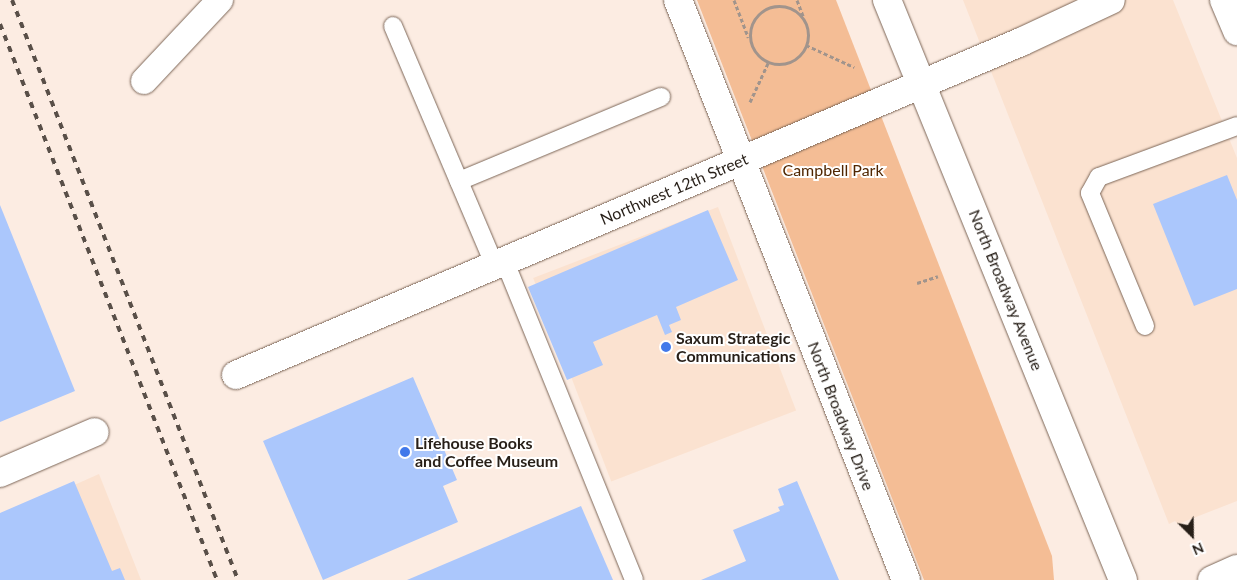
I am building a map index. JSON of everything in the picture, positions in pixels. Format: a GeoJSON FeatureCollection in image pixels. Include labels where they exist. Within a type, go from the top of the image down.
{"type":"FeatureCollection","features":[{"type":"Feature","properties":{"kind":"street"},"geometry":{"type":"LineString","coordinates":[[144,81],[220,0]]}},
{"type":"Feature","properties":{"kind":"street","name":"North Broadway Drive"},"geometry":{"type":"LineString","coordinates":[[678,0],[906,580]]}},
{"type":"Feature","properties":{"kind":"street","name":"North Broadway Avenue"},"geometry":{"type":"LineString","coordinates":[[887,0],[920,85],[1012,302],[1123,580]]}},
{"type":"Feature","properties":{"kind":"street","name":"Northwest 12th Street"},"geometry":{"type":"LineString","coordinates":[[236,375],[920,85],[1111,0]]}},
{"type":"Feature","properties":{"kind":"street"},"geometry":{"type":"LineString","coordinates":[[1224,0],[1236,27]]}},
{"type":"Feature","properties":{"kind":"street"},"geometry":{"type":"LineString","coordinates":[[0,472],[95,432]]}},
{"type":"Feature","properties":{"kind":"street"},"geometry":{"type":"LineString","coordinates":[[1212,580],[1237,569]]}},
{"type":"Feature","properties":{"kind":"lane"},"geometry":{"type":"LineString","coordinates":[[393,26],[459,181],[500,264],[634,580]]}},
{"type":"Feature","properties":{"kind":"lane"},"geometry":{"type":"LineString","coordinates":[[459,181],[661,97]]}},
{"type":"Feature","properties":{"kind":"lane"},"geometry":{"type":"LineString","coordinates":[[1145,326],[1090,193],[1099,177],[1237,126]]}},
{"type":"Feature","properties":{"kind":"path"},"geometry":{"type":"LineString","coordinates":[[734,0],[756,52],[768,61],[790,62],[806,45],[808,30],[797,0]]}},
{"type":"Feature","properties":{"kind":"path"},"geometry":{"type":"LineString","coordinates":[[751,44],[752,24],[764,10],[773,6],[792,8],[805,21]]}},
{"type":"Feature","properties":{"kind":"path"},"geometry":{"type":"LineString","coordinates":[[806,45],[854,67]]}},
{"type":"Feature","properties":{"kind":"path"},"geometry":{"type":"LineString","coordinates":[[746,109],[768,61]]}},
{"type":"Feature","properties":{"kind":"path"},"geometry":{"type":"LineString","coordinates":[[917,283],[938,276]]}},
{"type":"Feature","properties":{"kind":"shaded area"},"geometry":{"type":"Polygon","coordinates":[[[963,0],[1173,0],[1237,158],[1237,501],[1178,524],[1175,521],[1169,524],[963,0]]]}},
{"type":"Feature","properties":{"kind":"shaded area","name":"Saxum Strategic Communications"},"geometry":{"type":"Polygon","coordinates":[[[718,207],[796,411],[611,481],[533,278],[718,207]]]}},
{"type":"Feature","properties":{"kind":"shaded area"},"geometry":{"type":"Polygon","coordinates":[[[99,474],[141,580],[0,580],[0,518],[99,474]]]}},
{"type":"Feature","properties":{"kind":"green space","name":"Campbell Park"},"geometry":{"type":"Polygon","coordinates":[[[697,0],[836,0],[1052,556],[1054,580],[924,580],[697,0]]]}},
{"type":"Feature","properties":{"kind":"building"},"geometry":{"type":"Polygon","coordinates":[[[1227,175],[1237,200],[1237,289],[1194,306],[1153,204],[1227,175]]]}},
{"type":"Feature","properties":{"kind":"building"},"geometry":{"type":"Polygon","coordinates":[[[0,205],[75,391],[0,422],[0,205]]]}},
{"type":"Feature","properties":{"kind":"building"},"geometry":{"type":"Polygon","coordinates":[[[708,210],[738,280],[676,307],[681,320],[669,325],[672,332],[665,335],[657,315],[593,342],[603,365],[567,380],[528,287],[708,210]]]}},
{"type":"Feature","properties":{"kind":"building"},"geometry":{"type":"Polygon","coordinates":[[[413,377],[457,480],[443,486],[458,522],[323,580],[263,441],[413,377]]]}},
{"type":"Feature","properties":{"kind":"building"},"geometry":{"type":"Polygon","coordinates":[[[74,481],[112,571],[120,568],[125,580],[0,580],[0,513],[74,481]]]}},
{"type":"Feature","properties":{"kind":"building"},"geometry":{"type":"Polygon","coordinates":[[[797,481],[839,580],[701,580],[746,561],[733,530],[780,511],[778,507],[784,505],[778,489],[797,481]]]}},
{"type":"Feature","properties":{"kind":"building"},"geometry":{"type":"Polygon","coordinates":[[[581,506],[613,580],[407,580],[581,506]]]}},
{"type":"Feature","properties":{"kind":"railway"},"geometry":{"type":"LineString","coordinates":[[12,0],[238,580]]}},
{"type":"Feature","properties":{"kind":"railway"},"geometry":{"type":"LineString","coordinates":[[0,24],[217,580]]}},
{"type":"Feature","properties":{"kind":"place","name":"Saxum Strategic Communications"},"geometry":{"type":"Point","coordinates":[666,347]}},
{"type":"Feature","properties":{"kind":"place","name":"Lifehouse Books and Coffee Museum"},"geometry":{"type":"Point","coordinates":[405,452]}}]}
